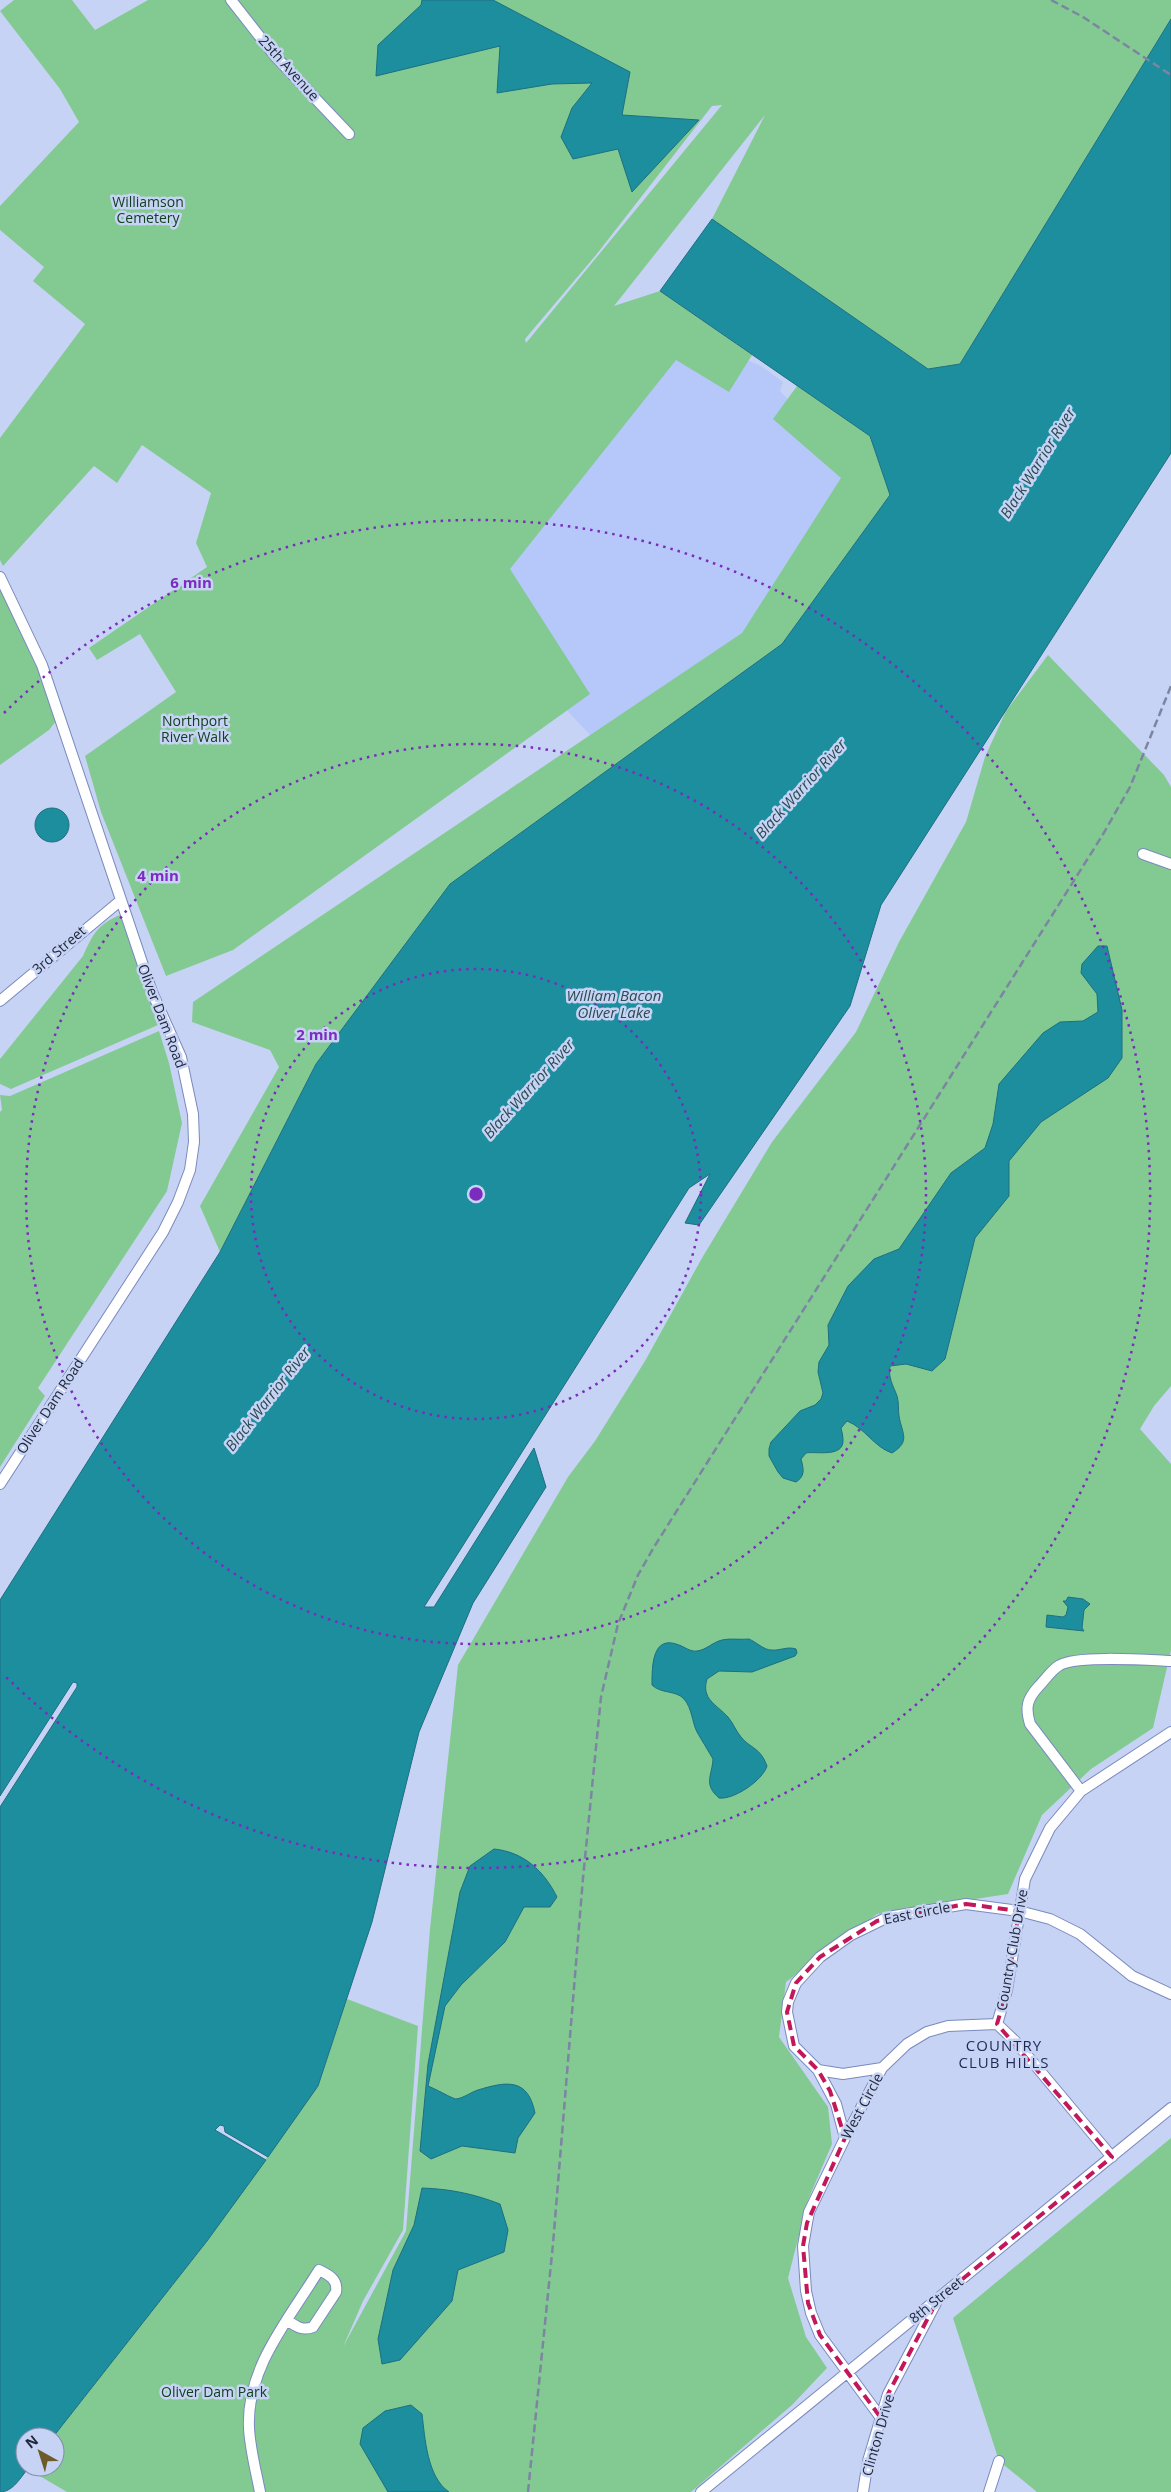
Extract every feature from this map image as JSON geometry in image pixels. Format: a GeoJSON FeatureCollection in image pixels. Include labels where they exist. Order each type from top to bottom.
{"type":"FeatureCollection","features":[{"type":"Feature","properties":{"kind":"street","name":"25th Avenue"},"geometry":{"type":"LineString","coordinates":[[231,0],[275,56],[349,134]]}},
{"type":"Feature","properties":{"kind":"street","name":"Oliver Dam Road"},"geometry":{"type":"LineString","coordinates":[[0,578],[42,666],[152,992],[181,1057],[193,1114],[194,1142],[190,1170],[178,1202],[163,1232],[0,1484]]}},
{"type":"Feature","properties":{"kind":"street"},"geometry":{"type":"LineString","coordinates":[[1143,854],[1171,864]]}},
{"type":"Feature","properties":{"kind":"street","name":"3rd Street"},"geometry":{"type":"LineString","coordinates":[[0,1001],[120,901]]}},
{"type":"Feature","properties":{"kind":"street"},"geometry":{"type":"LineString","coordinates":[[1081,1791],[1030,1724],[1027,1713],[1027,1701],[1062,1664],[1089,1661],[1171,1661]]}},
{"type":"Feature","properties":{"kind":"street","name":"Country Club Drive"},"geometry":{"type":"LineString","coordinates":[[997,2024],[1007,1990],[1025,1879],[1050,1828],[1081,1791],[1171,1732]]}},
{"type":"Feature","properties":{"kind":"street","name":"East Circle"},"geometry":{"type":"LineString","coordinates":[[845,2138],[836,2104],[818,2070],[794,2046],[787,2012],[790,1997],[796,1983],[820,1957],[851,1935],[888,1916],[966,1904],[1019,1911],[1050,1919],[1080,1934],[1132,1976],[1171,1994]]}},
{"type":"Feature","properties":{"kind":"street"},"geometry":{"type":"LineString","coordinates":[[997,2024],[1016,2041],[1112,2157]]}},
{"type":"Feature","properties":{"kind":"street","name":"West Circle"},"geometry":{"type":"LineString","coordinates":[[881,2418],[820,2335],[811,2313],[806,2291],[803,2246],[809,2212],[882,2068],[907,2044],[927,2032],[948,2026],[997,2024]]}},
{"type":"Feature","properties":{"kind":"street"},"geometry":{"type":"LineString","coordinates":[[818,2070],[843,2074],[882,2068]]}},
{"type":"Feature","properties":{"kind":"street","name":"8th Street"},"geometry":{"type":"LineString","coordinates":[[701,2492],[1171,2108]]}},
{"type":"Feature","properties":{"kind":"street"},"geometry":{"type":"LineString","coordinates":[[260,2492],[249,2428],[250,2402],[256,2376],[268,2351],[319,2270],[333,2279],[337,2285],[336,2292],[313,2327],[307,2329],[299,2328],[288,2322]]}},
{"type":"Feature","properties":{"kind":"street","name":"Clinton Drive"},"geometry":{"type":"LineString","coordinates":[[863,2492],[868,2461],[888,2394],[938,2299]]}},
{"type":"Feature","properties":{"kind":"street"},"geometry":{"type":"LineString","coordinates":[[989,2492],[999,2461]]}},
{"type":"Feature","properties":{"kind":"highlighted area"},"geometry":{"type":"Polygon","coordinates":[[[966,1904],[1019,1911],[1007,1990],[997,2024],[1112,2157],[938,2299],[888,2394],[881,2418],[820,2335],[808,2303],[803,2246],[807,2223],[845,2138],[830,2091],[818,2070],[794,2046],[787,2012],[796,1983],[820,1957],[877,1921],[966,1904]]]}},
{"type":"Feature","properties":{"kind":"shaded area"},"geometry":{"type":"Polygon","coordinates":[[[666,317],[719,348],[761,366],[783,382],[780,391],[877,493],[783,652],[607,753],[452,588],[666,317]]]}},
{"type":"Feature","properties":{"kind":"green space"},"geometry":{"type":"Polygon","coordinates":[[[14,0],[72,0],[95,30],[148,0],[1171,0],[1171,19],[960,364],[928,369],[712,219],[765,115],[614,306],[660,291],[752,355],[729,392],[676,360],[510,569],[590,694],[233,950],[166,976],[101,812],[85,756],[176,692],[140,634],[97,660],[89,648],[207,567],[196,543],[211,493],[142,445],[117,483],[94,466],[3,566],[0,560],[0,438],[85,324],[33,281],[44,267],[0,230],[0,206],[79,122],[60,89],[0,11],[14,0]],[[722,105],[712,106],[596,255],[525,339],[526,343],[722,105]]]}},
{"type":"Feature","properties":{"kind":"green space"},"geometry":{"type":"Polygon","coordinates":[[[797,386],[870,436],[890,495],[782,644],[450,884],[316,1064],[220,1252],[200,1206],[279,1067],[270,1050],[192,1022],[193,1002],[742,633],[841,478],[773,419],[797,386]]]}},
{"type":"Feature","properties":{"kind":"green space"},"geometry":{"type":"Polygon","coordinates":[[[0,577],[60,716],[49,730],[0,765],[0,577]]]}},
{"type":"Feature","properties":{"kind":"green space","name":"Oliver Dam Park"},"geometry":{"type":"Polygon","coordinates":[[[1048,655],[1164,775],[1171,787],[1171,1386],[1154,1406],[1140,1429],[1171,1464],[1171,1650],[1153,1728],[1091,1769],[1042,1815],[1008,1894],[877,1914],[786,1982],[779,2037],[828,2107],[832,2144],[808,2200],[788,2278],[806,2337],[827,2368],[792,2405],[691,2492],[67,2492],[42,2477],[65,2477],[65,2427],[61,2427],[207,2241],[318,2086],[347,1999],[418,2026],[403,2230],[363,2301],[343,2347],[406,2231],[430,1929],[458,1665],[568,1477],[595,1441],[645,1361],[702,1258],[772,1142],[856,1032],[899,942],[966,822],[985,757],[1006,711],[1048,655]]]}},
{"type":"Feature","properties":{"kind":"green space"},"geometry":{"type":"Polygon","coordinates":[[[120,915],[158,1025],[11,1089],[0,1084],[0,1059],[83,956],[97,931],[120,915]]]}},
{"type":"Feature","properties":{"kind":"green space"},"geometry":{"type":"Polygon","coordinates":[[[159,1031],[169,1063],[182,1123],[167,1191],[38,1388],[45,1396],[0,1467],[0,1112],[2,1110],[0,1095],[10,1096],[159,1031]]]}},
{"type":"Feature","properties":{"kind":"green space"},"geometry":{"type":"Polygon","coordinates":[[[1171,2138],[1171,2492],[1037,2492],[999,2461],[953,2318],[1171,2138]]]}},
{"type":"Feature","properties":{"kind":"water"},"geometry":{"type":"Polygon","coordinates":[[[422,0],[493,0],[630,72],[622,115],[699,120],[632,192],[618,149],[573,159],[561,137],[572,108],[592,83],[552,84],[497,93],[500,46],[376,76],[378,45],[421,5],[422,0]]]}},
{"type":"Feature","properties":{"kind":"water","name":"William Bacon Oliver Lake"},"geometry":{"type":"Polygon","coordinates":[[[1171,19],[1171,453],[881,905],[850,1006],[699,1225],[685,1223],[710,1174],[689,1188],[424,1607],[434,1607],[534,1448],[546,1487],[473,1603],[419,1732],[372,1922],[318,2086],[268,2157],[225,2132],[224,2126],[220,2125],[215,2130],[266,2160],[207,2241],[61,2427],[15,2427],[15,2477],[22,2477],[9,2490],[0,2492],[0,1807],[77,1687],[77,1683],[73,1682],[0,1796],[0,1600],[220,1252],[316,1064],[450,884],[782,644],[890,495],[870,436],[660,291],[712,219],[928,369],[960,364],[1171,19]]]}},
{"type":"Feature","properties":{"kind":"water"},"geometry":{"type":"Polygon","coordinates":[[[52,808],[64,813],[69,825],[64,837],[52,842],[40,837],[35,825],[40,813],[52,808]]]}},
{"type":"Feature","properties":{"kind":"water"},"geometry":{"type":"Polygon","coordinates":[[[1098,946],[1107,946],[1122,1010],[1122,1058],[1108,1078],[1041,1122],[1009,1161],[1009,1196],[975,1238],[945,1359],[932,1371],[906,1364],[890,1366],[890,1378],[898,1398],[899,1416],[904,1437],[902,1445],[892,1453],[847,1421],[841,1428],[843,1440],[842,1446],[839,1449],[828,1452],[806,1453],[801,1459],[803,1472],[799,1480],[796,1482],[783,1478],[769,1456],[771,1442],[800,1411],[815,1405],[821,1399],[823,1393],[818,1372],[819,1362],[829,1345],[828,1325],[848,1286],[874,1259],[899,1249],[951,1173],[985,1148],[993,1124],[999,1084],[1043,1033],[1060,1022],[1083,1021],[1098,1012],[1097,994],[1081,973],[1082,964],[1098,946]]]}},
{"type":"Feature","properties":{"kind":"water"},"geometry":{"type":"Polygon","coordinates":[[[1068,1597],[1083,1599],[1090,1604],[1084,1610],[1082,1628],[1084,1631],[1046,1627],[1047,1615],[1063,1617],[1066,1615],[1068,1607],[1063,1601],[1066,1601],[1068,1597]]]}},
{"type":"Feature","properties":{"kind":"water"},"geometry":{"type":"Polygon","coordinates":[[[749,1639],[768,1650],[793,1648],[796,1649],[797,1653],[795,1656],[752,1672],[719,1671],[707,1679],[706,1692],[711,1701],[728,1717],[741,1737],[761,1755],[767,1766],[760,1777],[747,1788],[732,1796],[719,1798],[714,1793],[710,1784],[713,1759],[697,1732],[689,1707],[681,1696],[660,1690],[652,1685],[653,1661],[655,1654],[663,1644],[670,1643],[697,1651],[722,1640],[749,1639]]]}},
{"type":"Feature","properties":{"kind":"water"},"geometry":{"type":"Polygon","coordinates":[[[494,1849],[515,1854],[532,1864],[546,1879],[557,1897],[550,1907],[524,1907],[505,1942],[461,1985],[445,2006],[428,2086],[456,2099],[488,2087],[507,2084],[515,2085],[527,2093],[535,2113],[518,2138],[515,2153],[462,2146],[431,2159],[420,2151],[428,2064],[460,1892],[470,1866],[494,1849]]]}},
{"type":"Feature","properties":{"kind":"water"},"geometry":{"type":"Polygon","coordinates":[[[422,2188],[462,2193],[500,2204],[508,2230],[504,2252],[458,2270],[452,2301],[400,2360],[382,2364],[378,2339],[393,2270],[414,2225],[422,2188]]]}},
{"type":"Feature","properties":{"kind":"water"},"geometry":{"type":"Polygon","coordinates":[[[411,2405],[422,2414],[428,2456],[436,2477],[449,2492],[388,2492],[360,2444],[363,2428],[385,2411],[411,2405]]]}},
{"type":"Feature","properties":{"kind":"railway"},"geometry":{"type":"LineString","coordinates":[[1051,0],[1083,17],[1171,75]]}},
{"type":"Feature","properties":{"kind":"railway"},"geometry":{"type":"LineString","coordinates":[[528,2492],[553,2244],[583,1878],[601,1697],[618,1624],[638,1575],[654,1547],[1102,836],[1130,787],[1171,686]]}},
{"type":"Feature","properties":{"kind":"district","name":"COUNTRY CLUB HILLS"},"geometry":{"type":"Point","coordinates":[1004,2054]}},
{"type":"Feature","properties":{"kind":"park label","name":"Williamson Cemetery"},"geometry":{"type":"Point","coordinates":[148,210]}},
{"type":"Feature","properties":{"kind":"park label","name":"Northport River Walk"},"geometry":{"type":"Point","coordinates":[195,730]}},
{"type":"Feature","properties":{"kind":"water label","name":"Black Warrior River"},"geometry":{"type":"Point","coordinates":[1038,463]}},
{"type":"Feature","properties":{"kind":"water label","name":"Black Warrior River"},"geometry":{"type":"Point","coordinates":[801,789]}},
{"type":"Feature","properties":{"kind":"water label","name":"Black Warrior River"},"geometry":{"type":"Point","coordinates":[529,1089]}},
{"type":"Feature","properties":{"kind":"water label","name":"Black Warrior River"},"geometry":{"type":"Point","coordinates":[268,1399]}}]}
